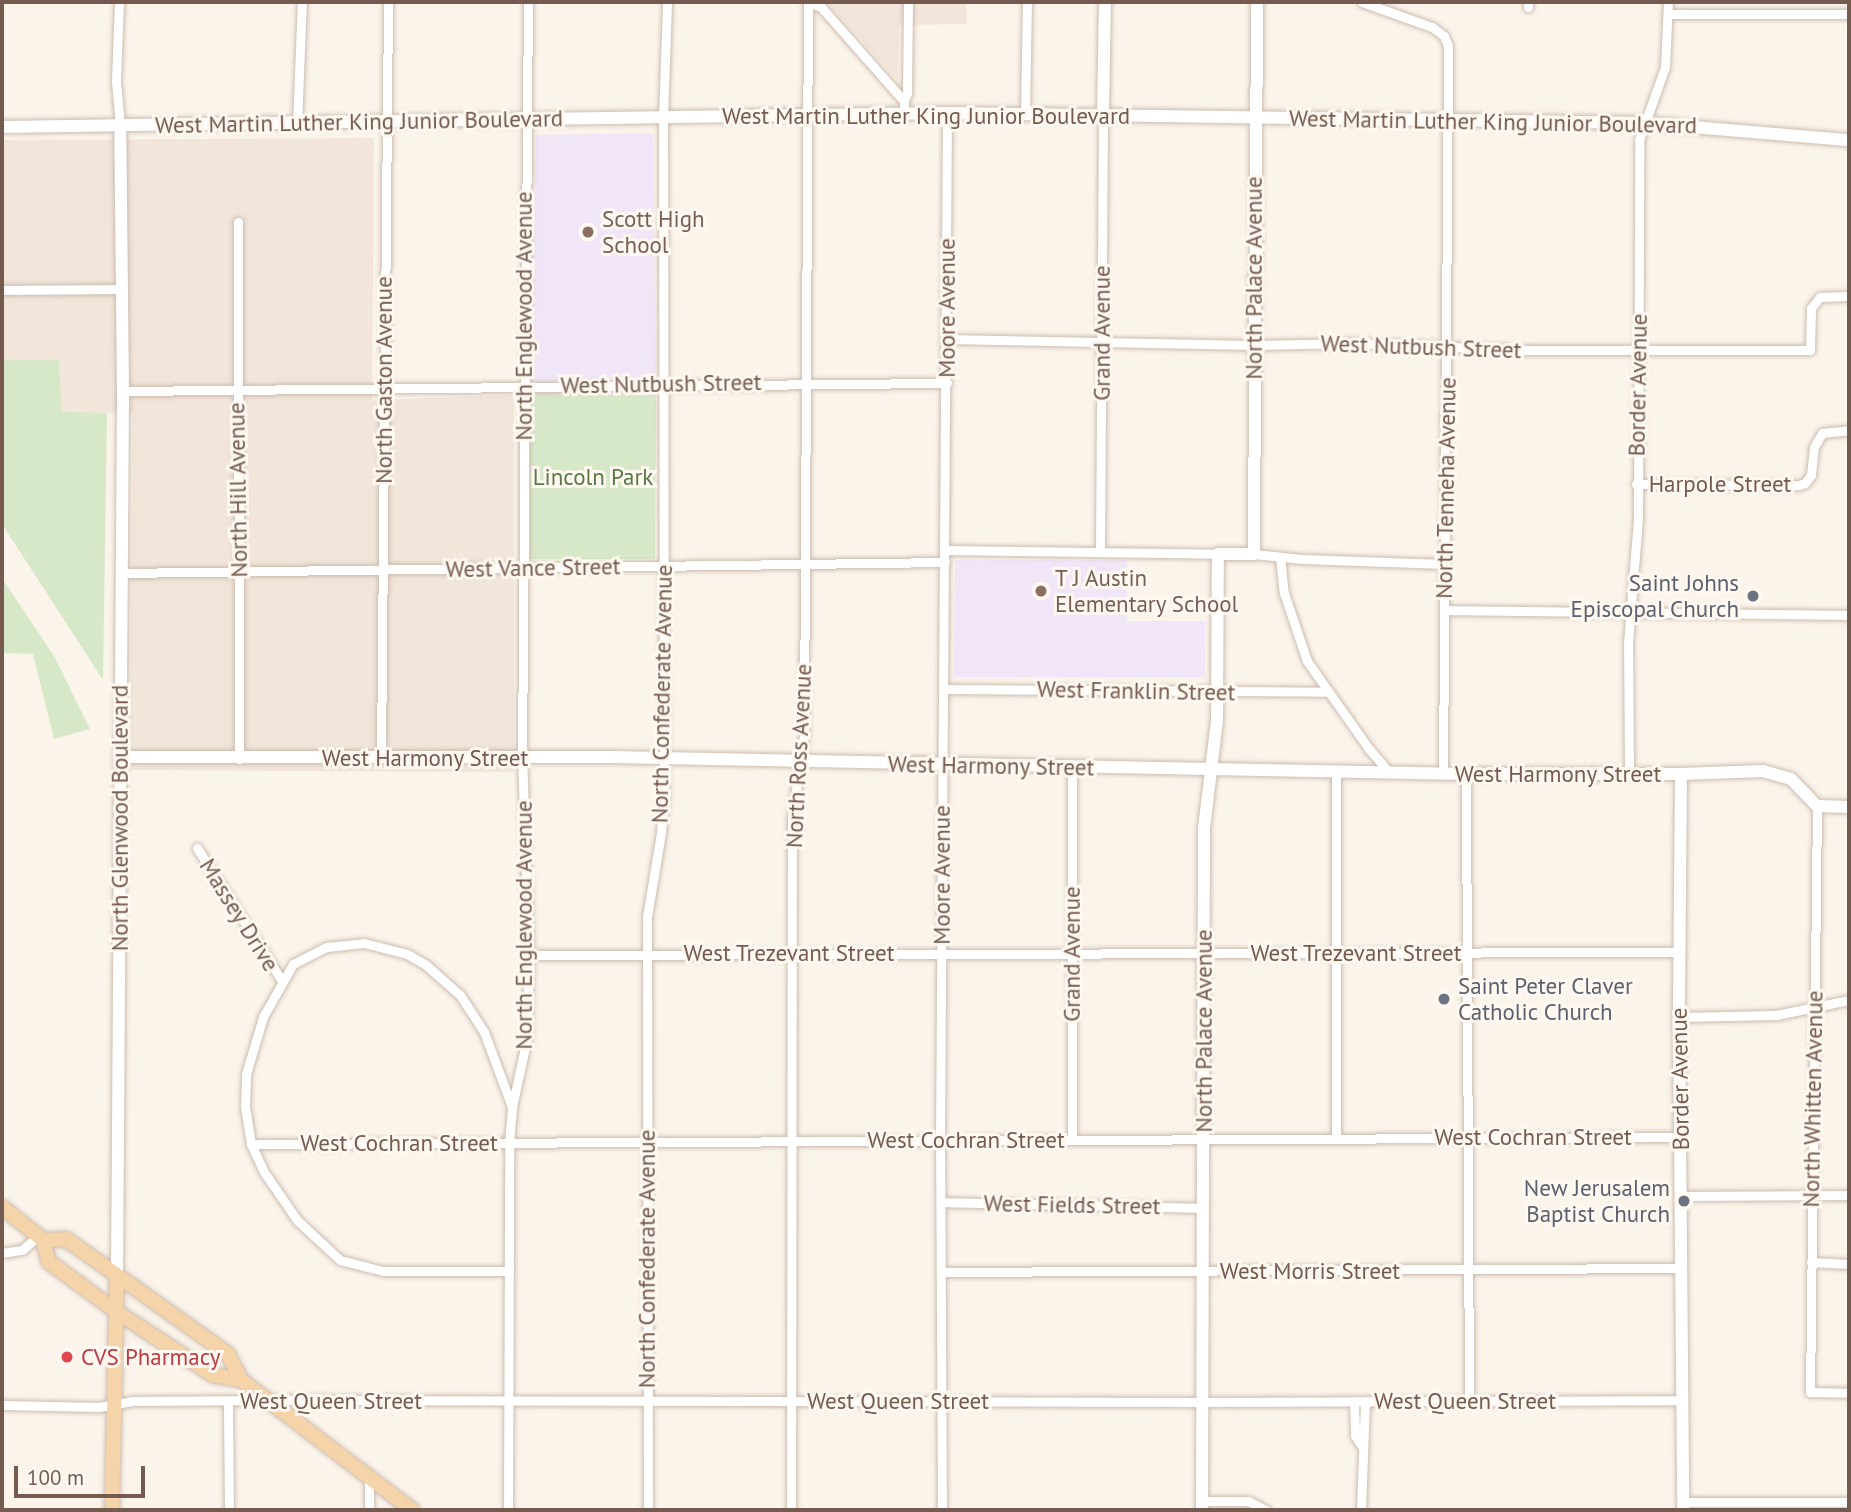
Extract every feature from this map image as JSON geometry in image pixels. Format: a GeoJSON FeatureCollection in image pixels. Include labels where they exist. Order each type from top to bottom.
{"type":"FeatureCollection","features":[{"type":"Feature","properties":{"kind":"main road"},"geometry":{"type":"LineString","coordinates":[[2,1207],[40,1238],[49,1262],[117,1312],[213,1375],[241,1380],[412,1510]]}},
{"type":"Feature","properties":{"kind":"main road"},"geometry":{"type":"LineString","coordinates":[[40,1238],[66,1239],[117,1278],[228,1354],[241,1380]]}},
{"type":"Feature","properties":{"kind":"main road","name":"North Glenwood Boulevard"},"geometry":{"type":"LineString","coordinates":[[112,1510],[117,1278]]}},
{"type":"Feature","properties":{"kind":"street"},"geometry":{"type":"LineString","coordinates":[[119,2],[116,80],[120,126]]}},
{"type":"Feature","properties":{"kind":"street"},"geometry":{"type":"LineString","coordinates":[[297,124],[302,2]]}},
{"type":"Feature","properties":{"kind":"street","name":"North Gaston Avenue"},"geometry":{"type":"LineString","coordinates":[[382,758],[388,2]]}},
{"type":"Feature","properties":{"kind":"street","name":"North Englewood Avenue"},"geometry":{"type":"LineString","coordinates":[[508,1510],[509,1143],[512,1107],[527,1038],[529,955],[522,759],[528,2]]}},
{"type":"Feature","properties":{"kind":"street","name":"North Confederate Avenue"},"geometry":{"type":"LineString","coordinates":[[648,1510],[646,953],[647,917],[662,832],[665,384],[663,118],[667,2]]}},
{"type":"Feature","properties":{"kind":"street"},"geometry":{"type":"LineString","coordinates":[[808,2],[821,7],[904,107]]}},
{"type":"Feature","properties":{"kind":"street","name":"North Ross Avenue"},"geometry":{"type":"LineString","coordinates":[[792,1510],[792,818],[804,734],[805,113],[808,2]]}},
{"type":"Feature","properties":{"kind":"street"},"geometry":{"type":"LineString","coordinates":[[904,107],[907,93],[908,2]]}},
{"type":"Feature","properties":{"kind":"street"},"geometry":{"type":"LineString","coordinates":[[1025,113],[1027,2]]}},
{"type":"Feature","properties":{"kind":"street"},"geometry":{"type":"LineString","coordinates":[[1103,114],[1105,2]]}},
{"type":"Feature","properties":{"kind":"street","name":"North Palace Avenue"},"geometry":{"type":"LineString","coordinates":[[1254,554],[1257,2]]}},
{"type":"Feature","properties":{"kind":"street","name":"North Tenneha Avenue"},"geometry":{"type":"LineString","coordinates":[[1362,2],[1432,27],[1444,36],[1448,46],[1443,773]]}},
{"type":"Feature","properties":{"kind":"street","name":"Border Avenue"},"geometry":{"type":"LineString","coordinates":[[1629,773],[1630,613],[1636,542],[1639,140],[1665,67],[1668,2]]}},
{"type":"Feature","properties":{"kind":"street"},"geometry":{"type":"LineString","coordinates":[[1668,14],[1849,14]]}},
{"type":"Feature","properties":{"kind":"street","name":"West Martin Luther King Junior Boulevard"},"geometry":{"type":"LineString","coordinates":[[2,127],[663,118],[904,107],[947,113],[1446,118],[1644,123],[1849,140]]}},
{"type":"Feature","properties":{"kind":"street","name":"Moore Avenue"},"geometry":{"type":"LineString","coordinates":[[942,1510],[940,1140],[947,113]]}},
{"type":"Feature","properties":{"kind":"street","name":"Grand Avenue"},"geometry":{"type":"LineString","coordinates":[[1100,551],[1103,114]]}},
{"type":"Feature","properties":{"kind":"street","name":"North Glenwood Boulevard"},"geometry":{"type":"LineString","coordinates":[[117,1278],[123,391],[120,126]]}},
{"type":"Feature","properties":{"kind":"street","name":"North Hill Avenue"},"geometry":{"type":"LineString","coordinates":[[238,222],[239,759]]}},
{"type":"Feature","properties":{"kind":"street"},"geometry":{"type":"LineString","coordinates":[[2,290],[121,289]]}},
{"type":"Feature","properties":{"kind":"street","name":"West Nutbush Street"},"geometry":{"type":"LineString","coordinates":[[946,339],[1254,345],[1352,343],[1448,348],[1639,351],[1810,350],[1811,308],[1820,297],[1849,296]]}},
{"type":"Feature","properties":{"kind":"street","name":"West Nutbush Street"},"geometry":{"type":"LineString","coordinates":[[123,391],[805,382],[947,383]]}},
{"type":"Feature","properties":{"kind":"street","name":"Harpole Street"},"geometry":{"type":"LineString","coordinates":[[1636,484],[1799,485],[1805,483],[1811,475],[1814,447],[1822,433],[1849,430]]}},
{"type":"Feature","properties":{"kind":"street"},"geometry":{"type":"LineString","coordinates":[[945,550],[1254,554],[1445,564]]}},
{"type":"Feature","properties":{"kind":"street","name":"North Palace Avenue"},"geometry":{"type":"LineString","coordinates":[[1202,1506],[1200,1402],[1204,1138],[1204,828],[1219,692],[1218,554]]}},
{"type":"Feature","properties":{"kind":"street"},"geometry":{"type":"LineString","coordinates":[[1280,557],[1284,593],[1298,641],[1328,692],[1390,773]]}},
{"type":"Feature","properties":{"kind":"street","name":"West Vance Street"},"geometry":{"type":"LineString","coordinates":[[120,573],[945,562]]}},
{"type":"Feature","properties":{"kind":"street"},"geometry":{"type":"LineString","coordinates":[[1444,610],[1849,615]]}},
{"type":"Feature","properties":{"kind":"street","name":"West Franklin Street"},"geometry":{"type":"LineString","coordinates":[[944,689],[1328,692]]}},
{"type":"Feature","properties":{"kind":"street","name":"West Harmony Street"},"geometry":{"type":"LineString","coordinates":[[120,757],[616,757],[662,761],[1336,773],[1776,772],[1791,779],[1817,806]]}},
{"type":"Feature","properties":{"kind":"street","name":"Grand Avenue"},"geometry":{"type":"LineString","coordinates":[[1072,768],[1072,1140]]}},
{"type":"Feature","properties":{"kind":"street"},"geometry":{"type":"LineString","coordinates":[[1336,773],[1336,1138]]}},
{"type":"Feature","properties":{"kind":"street"},"geometry":{"type":"LineString","coordinates":[[1466,774],[1469,1401]]}},
{"type":"Feature","properties":{"kind":"street","name":"Border Avenue"},"geometry":{"type":"LineString","coordinates":[[1681,774],[1679,1017],[1683,1506]]}},
{"type":"Feature","properties":{"kind":"street"},"geometry":{"type":"LineString","coordinates":[[1817,806],[1849,807]]}},
{"type":"Feature","properties":{"kind":"street","name":"North Whitten Avenue"},"geometry":{"type":"LineString","coordinates":[[1817,806],[1810,1392],[1849,1393]]}},
{"type":"Feature","properties":{"kind":"street","name":"Massey Drive"},"geometry":{"type":"LineString","coordinates":[[197,848],[282,981]]}},
{"type":"Feature","properties":{"kind":"street"},"geometry":{"type":"LineString","coordinates":[[509,1271],[383,1271],[340,1260],[291,1212],[264,1172],[251,1144],[246,1107],[246,1074],[263,1017],[293,964],[327,947],[364,943],[407,954],[444,979],[473,1013],[512,1107]]}},
{"type":"Feature","properties":{"kind":"street","name":"West Trezevant Street"},"geometry":{"type":"LineString","coordinates":[[529,955],[1679,952]]}},
{"type":"Feature","properties":{"kind":"street"},"geometry":{"type":"LineString","coordinates":[[1679,1017],[1776,1015],[1814,1005],[1849,1000]]}},
{"type":"Feature","properties":{"kind":"street","name":"West Cochran Street"},"geometry":{"type":"LineString","coordinates":[[251,1144],[1680,1137]]}},
{"type":"Feature","properties":{"kind":"street"},"geometry":{"type":"LineString","coordinates":[[1681,1196],[1849,1195]]}},
{"type":"Feature","properties":{"kind":"street","name":"West Fields Street"},"geometry":{"type":"LineString","coordinates":[[941,1202],[1203,1208]]}},
{"type":"Feature","properties":{"kind":"street"},"geometry":{"type":"LineString","coordinates":[[2,1253],[22,1250],[40,1238]]}},
{"type":"Feature","properties":{"kind":"street"},"geometry":{"type":"LineString","coordinates":[[1811,1262],[1849,1264]]}},
{"type":"Feature","properties":{"kind":"street","name":"West Morris Street"},"geometry":{"type":"LineString","coordinates":[[941,1272],[1680,1268]]}},
{"type":"Feature","properties":{"kind":"street","name":"West Queen Street"},"geometry":{"type":"LineString","coordinates":[[2,1405],[99,1407],[133,1401],[270,1400],[1200,1402],[1682,1399]]}},
{"type":"Feature","properties":{"kind":"street"},"geometry":{"type":"LineString","coordinates":[[228,1401],[229,1510]]}},
{"type":"Feature","properties":{"kind":"street"},"geometry":{"type":"LineString","coordinates":[[1354,1401],[1355,1436],[1363,1446]]}},
{"type":"Feature","properties":{"kind":"street"},"geometry":{"type":"LineString","coordinates":[[1361,1510],[1365,1401]]}},
{"type":"Feature","properties":{"kind":"street"},"geometry":{"type":"LineString","coordinates":[[369,1476],[369,1510]]}},
{"type":"Feature","properties":{"kind":"street"},"geometry":{"type":"LineString","coordinates":[[1202,1506],[1248,1501],[1266,1510]]}},
{"type":"Feature","properties":{"kind":"street"},"geometry":{"type":"LineString","coordinates":[[1683,1506],[1849,1502]]}},
{"type":"Feature","properties":{"kind":"shaded area"},"geometry":{"type":"Polygon","coordinates":[[[827,2],[966,2],[967,24],[899,25],[898,81],[827,2]]]}},
{"type":"Feature","properties":{"kind":"shaded area"},"geometry":{"type":"Polygon","coordinates":[[[653,133],[656,395],[530,394],[536,135],[653,133]]]}},
{"type":"Feature","properties":{"kind":"shaded area"},"geometry":{"type":"Polygon","coordinates":[[[374,138],[372,400],[514,395],[514,772],[130,770],[133,413],[62,413],[59,360],[2,360],[2,140],[374,138]]]}},
{"type":"Feature","properties":{"kind":"shaded area","name":"T J Austin Elementary School"},"geometry":{"type":"Polygon","coordinates":[[[955,560],[1127,560],[1127,621],[1205,621],[1205,677],[954,677],[955,560]]]}},
{"type":"Feature","properties":{"kind":"green space"},"geometry":{"type":"Polygon","coordinates":[[[2,360],[59,360],[62,412],[107,413],[103,680],[2,524],[2,360]]]}},
{"type":"Feature","properties":{"kind":"green space","name":"Lincoln Park"},"geometry":{"type":"Polygon","coordinates":[[[530,394],[656,395],[655,559],[530,559],[530,394]]]}},
{"type":"Feature","properties":{"kind":"green space"},"geometry":{"type":"Polygon","coordinates":[[[2,578],[54,656],[90,729],[54,739],[33,654],[2,653],[2,578]]]}},
{"type":"Feature","properties":{"kind":"place","name":"Scott High School"},"geometry":{"type":"Point","coordinates":[588,232]}},
{"type":"Feature","properties":{"kind":"place","name":"T J Austin Elementary School"},"geometry":{"type":"Point","coordinates":[1041,591]}},
{"type":"Feature","properties":{"kind":"place","name":"Saint Johns Episcopal Church"},"geometry":{"type":"Point","coordinates":[1753,596]}},
{"type":"Feature","properties":{"kind":"place","name":"Saint Peter Claver Catholic Church"},"geometry":{"type":"Point","coordinates":[1444,999]}},
{"type":"Feature","properties":{"kind":"place","name":"New Jerusalem Baptist Church"},"geometry":{"type":"Point","coordinates":[1684,1201]}},
{"type":"Feature","properties":{"kind":"place","name":"CVS Pharmacy"},"geometry":{"type":"Point","coordinates":[67,1357]}}]}
